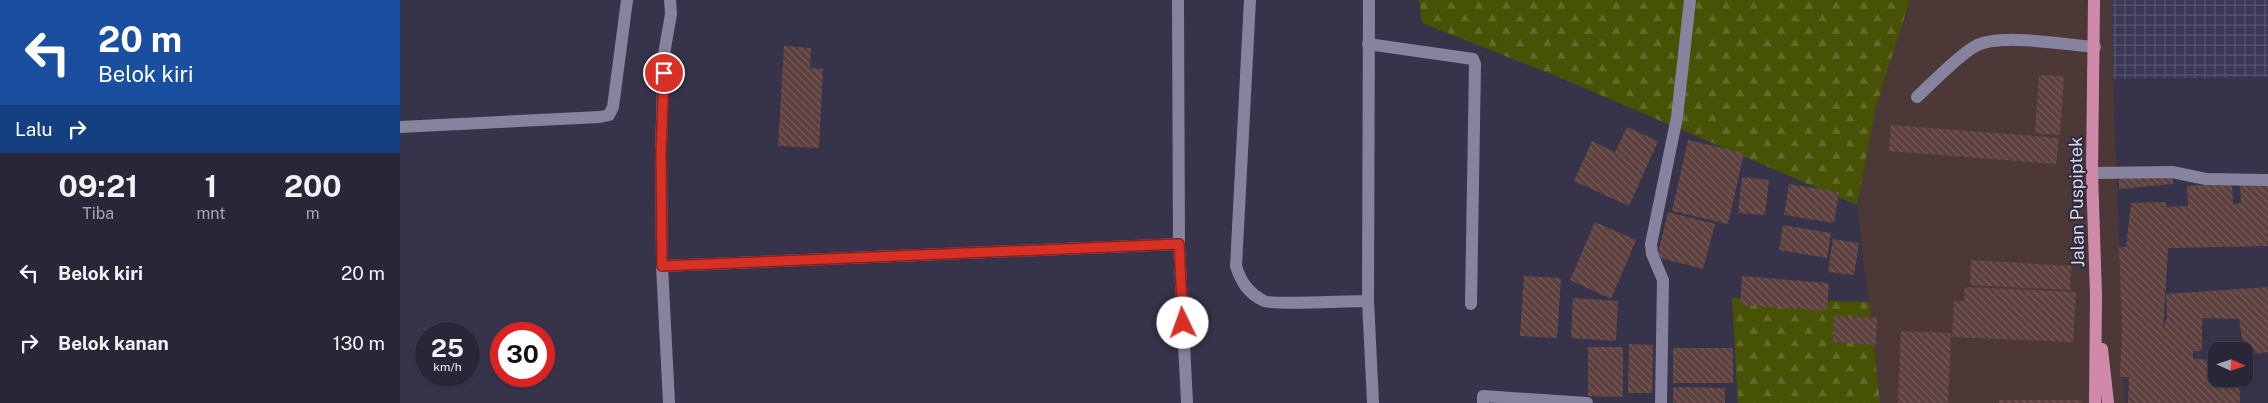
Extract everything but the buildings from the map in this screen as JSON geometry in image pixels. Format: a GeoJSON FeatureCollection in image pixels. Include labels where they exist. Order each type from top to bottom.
{"type":"FeatureCollection","features":[{"type":"Feature","properties":{"kind":"main road","name":"Jalan Puspiptek"},"geometry":{"type":"LineString","coordinates":[[2094,0],[2095,47],[2092,173],[2096,295],[2095,403]]}},
{"type":"Feature","properties":{"kind":"main road"},"geometry":{"type":"LineString","coordinates":[[2096,295],[2108,403]]}},
{"type":"Feature","properties":{"kind":"street"},"geometry":{"type":"LineString","coordinates":[[400,126],[610,115],[614,107],[626,0]]}},
{"type":"Feature","properties":{"kind":"street"},"geometry":{"type":"LineString","coordinates":[[669,403],[662,266],[661,151],[664,63],[671,14],[670,0]]}},
{"type":"Feature","properties":{"kind":"street"},"geometry":{"type":"LineString","coordinates":[[1178,0],[1179,244],[1187,403]]}},
{"type":"Feature","properties":{"kind":"street"},"geometry":{"type":"LineString","coordinates":[[1250,0],[1236,266],[1240,280],[1248,290],[1266,302],[1368,301]]}},
{"type":"Feature","properties":{"kind":"street"},"geometry":{"type":"LineString","coordinates":[[1370,0],[1368,44],[1368,301],[1373,403]]}},
{"type":"Feature","properties":{"kind":"street"},"geometry":{"type":"LineString","coordinates":[[1661,403],[1663,280],[1652,254],[1651,244],[1677,117],[1690,0]]}},
{"type":"Feature","properties":{"kind":"street"},"geometry":{"type":"LineString","coordinates":[[1917,97],[1974,47],[1990,41],[2006,40],[2095,47]]}},
{"type":"Feature","properties":{"kind":"street"},"geometry":{"type":"LineString","coordinates":[[1368,44],[1473,59],[1475,64],[1471,304]]}},
{"type":"Feature","properties":{"kind":"street"},"geometry":{"type":"LineString","coordinates":[[2092,173],[2172,172],[2206,179],[2268,180]]}},
{"type":"Feature","properties":{"kind":"street"},"geometry":{"type":"LineString","coordinates":[[662,266],[1179,244]]}},
{"type":"Feature","properties":{"kind":"street"},"geometry":{"type":"LineString","coordinates":[[1483,403],[1483,396],[1587,403]]}},
{"type":"Feature","properties":{"kind":"shaded area"},"geometry":{"type":"Polygon","coordinates":[[[1910,0],[2112,0],[2113,79],[2125,403],[1880,403],[1857,205],[1876,107],[1910,0]]]}},
{"type":"Feature","properties":{"kind":"shaded area"},"geometry":{"type":"Polygon","coordinates":[[[2112,0],[2268,0],[2268,77],[2113,79],[2112,0]]]}},
{"type":"Feature","properties":{"kind":"green space"},"geometry":{"type":"Polygon","coordinates":[[[1419,0],[1910,0],[1876,107],[1857,205],[1556,76],[1422,23],[1419,0]]]}},
{"type":"Feature","properties":{"kind":"green space"},"geometry":{"type":"Polygon","coordinates":[[[1732,298],[1869,302],[1880,403],[1738,403],[1732,298]]]}},
{"type":"Feature","properties":{"kind":"route"},"geometry":{"type":"LineString","coordinates":[[664,73],[661,151],[662,266],[1179,244],[1183,323]]}}]}
